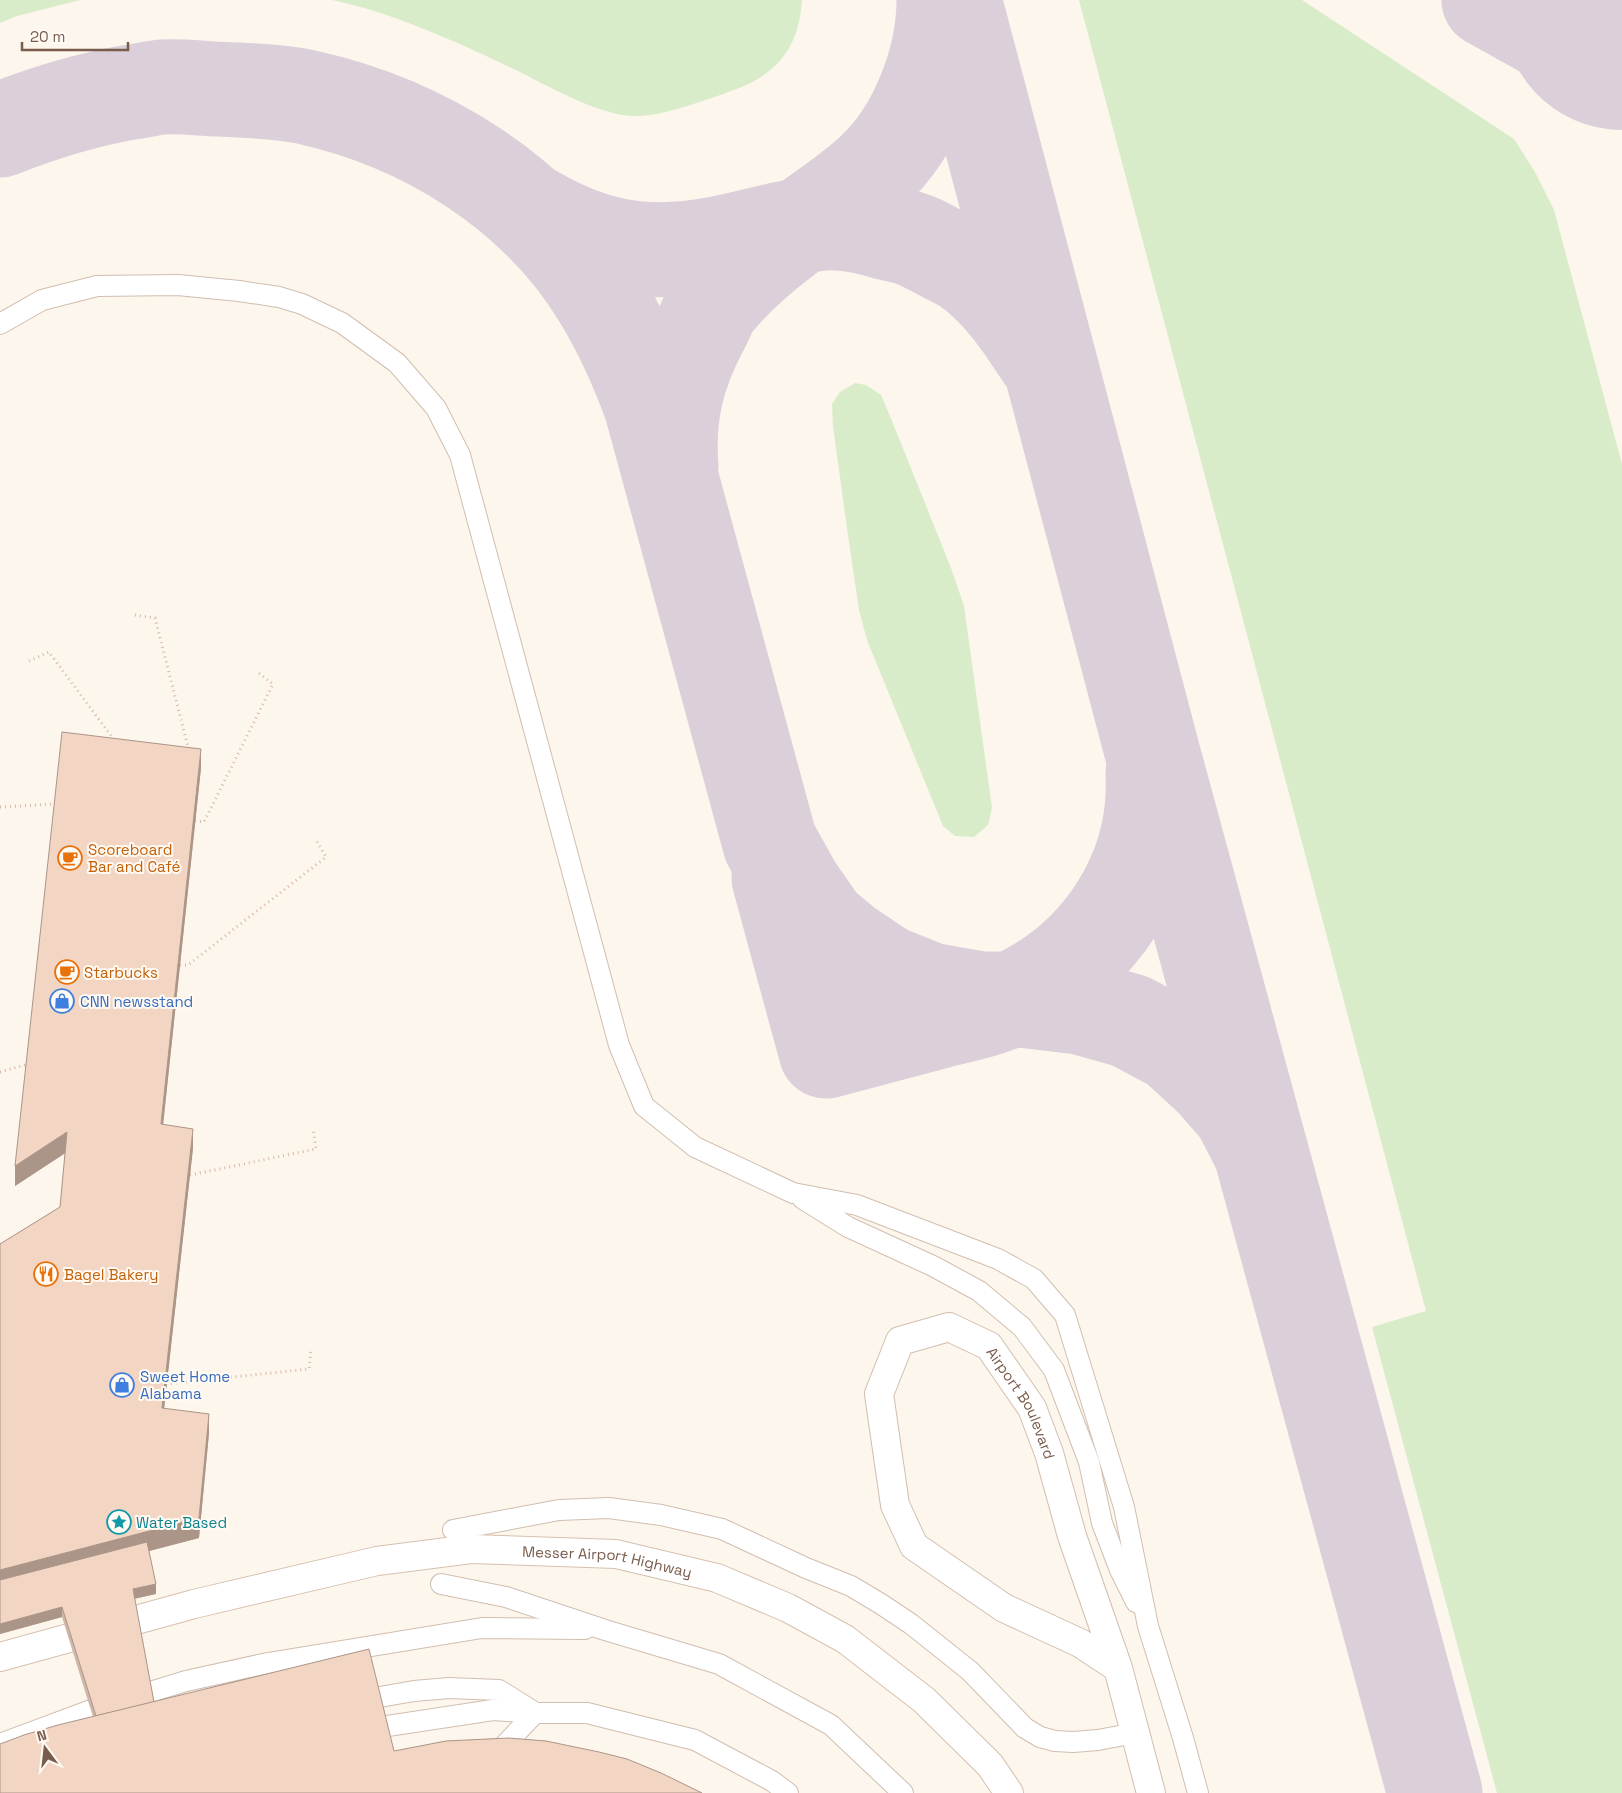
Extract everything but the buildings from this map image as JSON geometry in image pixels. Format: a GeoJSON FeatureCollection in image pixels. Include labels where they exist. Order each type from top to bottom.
{"type":"FeatureCollection","features":[{"type":"Feature","properties":{"kind":"street","name":"Airport Boulevard"},"geometry":{"type":"LineString","coordinates":[[1118,1668],[1080,1643],[1004,1608],[914,1546],[895,1505],[879,1394],[900,1341],[949,1327],[989,1346],[1032,1408],[1049,1453],[1072,1536],[1118,1668],[1151,1793]]}},
{"type":"Feature","properties":{"kind":"street","name":"Messer Airport Highway"},"geometry":{"type":"LineString","coordinates":[[136,1620],[194,1604],[376,1561],[471,1549],[616,1554],[717,1578],[788,1608],[846,1639],[924,1700],[990,1765],[1009,1793]]}},
{"type":"Feature","properties":{"kind":"street"},"geometry":{"type":"LineString","coordinates":[[0,1657],[69,1638]]}},
{"type":"Feature","properties":{"kind":"lane"},"geometry":{"type":"LineString","coordinates":[[0,324],[42,300],[97,286],[178,285],[280,297],[302,304],[342,323],[397,363],[436,408],[460,455],[619,1045],[644,1106],[694,1148],[793,1193],[848,1227],[933,1266],[979,1291],[1022,1327],[1054,1370],[1089,1462],[1102,1523],[1120,1570],[1148,1626]]}},
{"type":"Feature","properties":{"kind":"lane"},"geometry":{"type":"LineString","coordinates":[[793,1193],[857,1205],[998,1259],[1034,1280],[1065,1315],[1124,1507],[1148,1626],[1184,1738],[1198,1793]]}},
{"type":"Feature","properties":{"kind":"lane"},"geometry":{"type":"LineString","coordinates":[[453,1530],[559,1510],[609,1508],[661,1516],[722,1529],[806,1568],[851,1586],[896,1614],[970,1671],[1025,1728],[1040,1737],[1054,1741],[1073,1742],[1098,1740],[1135,1733]]}},
{"type":"Feature","properties":{"kind":"lane"},"geometry":{"type":"LineString","coordinates":[[441,1584],[506,1597],[604,1630],[718,1664],[830,1725],[903,1793]]}},
{"type":"Feature","properties":{"kind":"lane"},"geometry":{"type":"LineString","coordinates":[[150,1692],[186,1681],[268,1663],[482,1628],[604,1630]]}},
{"type":"Feature","properties":{"kind":"lane"},"geometry":{"type":"LineString","coordinates":[[374,1698],[414,1690],[449,1688],[499,1690],[535,1713]]}},
{"type":"Feature","properties":{"kind":"lane"},"geometry":{"type":"LineString","coordinates":[[0,1744],[91,1710]]}},
{"type":"Feature","properties":{"kind":"lane"},"geometry":{"type":"LineString","coordinates":[[381,1727],[493,1710],[535,1713],[587,1713],[695,1740],[772,1781],[788,1793]]}},
{"type":"Feature","properties":{"kind":"lane"},"geometry":{"type":"LineString","coordinates":[[474,1752],[501,1749],[535,1713]]}},
{"type":"Feature","properties":{"kind":"path"},"geometry":{"type":"LineString","coordinates":[[135,615],[154,618],[191,758]]}},
{"type":"Feature","properties":{"kind":"path"},"geometry":{"type":"LineString","coordinates":[[29,661],[49,652],[118,745]]}},
{"type":"Feature","properties":{"kind":"path"},"geometry":{"type":"LineString","coordinates":[[195,821],[204,822],[273,684],[256,671]]}},
{"type":"Feature","properties":{"kind":"path"},"geometry":{"type":"LineString","coordinates":[[0,807],[56,804]]}},
{"type":"Feature","properties":{"kind":"path"},"geometry":{"type":"LineString","coordinates":[[180,965],[188,965],[326,858],[316,840]]}},
{"type":"Feature","properties":{"kind":"path"},"geometry":{"type":"LineString","coordinates":[[0,1072],[28,1064]]}},
{"type":"Feature","properties":{"kind":"path"},"geometry":{"type":"LineString","coordinates":[[190,1175],[316,1149],[313,1128]]}},
{"type":"Feature","properties":{"kind":"path"},"geometry":{"type":"LineString","coordinates":[[166,1384],[309,1369],[311,1349]]}},
{"type":"Feature","properties":{"kind":"green space"},"geometry":{"type":"Polygon","coordinates":[[[0,0],[80,0],[17,16],[0,23],[0,0]]]}},
{"type":"Feature","properties":{"kind":"green space"},"geometry":{"type":"Polygon","coordinates":[[[332,0],[802,0],[800,17],[791,45],[774,67],[763,76],[734,90],[685,107],[658,114],[635,116],[621,115],[590,106],[449,39],[379,13],[332,0]]]}},
{"type":"Feature","properties":{"kind":"green space"},"geometry":{"type":"Polygon","coordinates":[[[1079,0],[1302,0],[1514,139],[1535,172],[1554,210],[1622,464],[1622,1793],[1497,1793],[1372,1327],[1426,1311],[1079,0]]]}},
{"type":"Feature","properties":{"kind":"green space"},"geometry":{"type":"Polygon","coordinates":[[[855,383],[866,385],[881,395],[951,568],[964,606],[992,808],[988,825],[974,837],[955,836],[943,826],[867,640],[859,610],[833,426],[832,404],[840,392],[855,383]]]}},
{"type":"Feature","properties":{"kind":"taxiway"},"geometry":{"type":"LineString","coordinates":[[671,466],[671,430],[675,396],[692,347],[712,307],[729,286],[755,262],[851,189],[873,171],[889,154],[903,135],[925,92],[939,46],[944,0]]}},
{"type":"Feature","properties":{"kind":"taxiway"},"geometry":{"type":"LineString","coordinates":[[954,0],[1152,751],[1435,1793]]}},
{"type":"Feature","properties":{"kind":"taxiway"},"geometry":{"type":"LineString","coordinates":[[1489,0],[1622,74]]}},
{"type":"Feature","properties":{"kind":"taxiway"},"geometry":{"type":"LineString","coordinates":[[0,130],[81,103],[158,87],[284,93],[350,109],[393,124],[434,144],[473,167],[510,194],[544,225],[574,259],[608,310],[634,363],[651,405],[770,843],[794,886],[821,925],[845,945],[885,972],[930,990],[981,999],[1013,999],[1080,1007],[1130,1021],[1175,1045],[1212,1079],[1240,1111],[1261,1152]]}},
{"type":"Feature","properties":{"kind":"taxiway"},"geometry":{"type":"LineString","coordinates":[[526,208],[573,232],[595,240],[641,249],[690,248],[798,226],[825,223],[857,225],[907,237],[961,264],[988,284],[1008,306],[1043,356]]}},
{"type":"Feature","properties":{"kind":"taxiway"},"geometry":{"type":"LineString","coordinates":[[779,878],[826,1051],[976,1012],[1012,999],[1044,982],[1072,961],[1097,936],[1117,908],[1134,877],[1145,844],[1152,809],[1153,773]]}},
{"type":"Feature","properties":{"kind":"runway"},"geometry":{"type":"LineString","coordinates":[[1619,0],[1622,11]]}},
{"type":"Feature","properties":{"kind":"place","name":"Scoreboard Bar and Café"},"geometry":{"type":"Point","coordinates":[70,858]}},
{"type":"Feature","properties":{"kind":"place","name":"Starbucks"},"geometry":{"type":"Point","coordinates":[67,972]}},
{"type":"Feature","properties":{"kind":"place","name":"CNN newsstand"},"geometry":{"type":"Point","coordinates":[62,1001]}},
{"type":"Feature","properties":{"kind":"place","name":"Bagel Bakery"},"geometry":{"type":"Point","coordinates":[46,1274]}},
{"type":"Feature","properties":{"kind":"place","name":"Sweet Home Alabama"},"geometry":{"type":"Point","coordinates":[122,1385]}},
{"type":"Feature","properties":{"kind":"place","name":"Water Based"},"geometry":{"type":"Point","coordinates":[119,1522]}}]}
